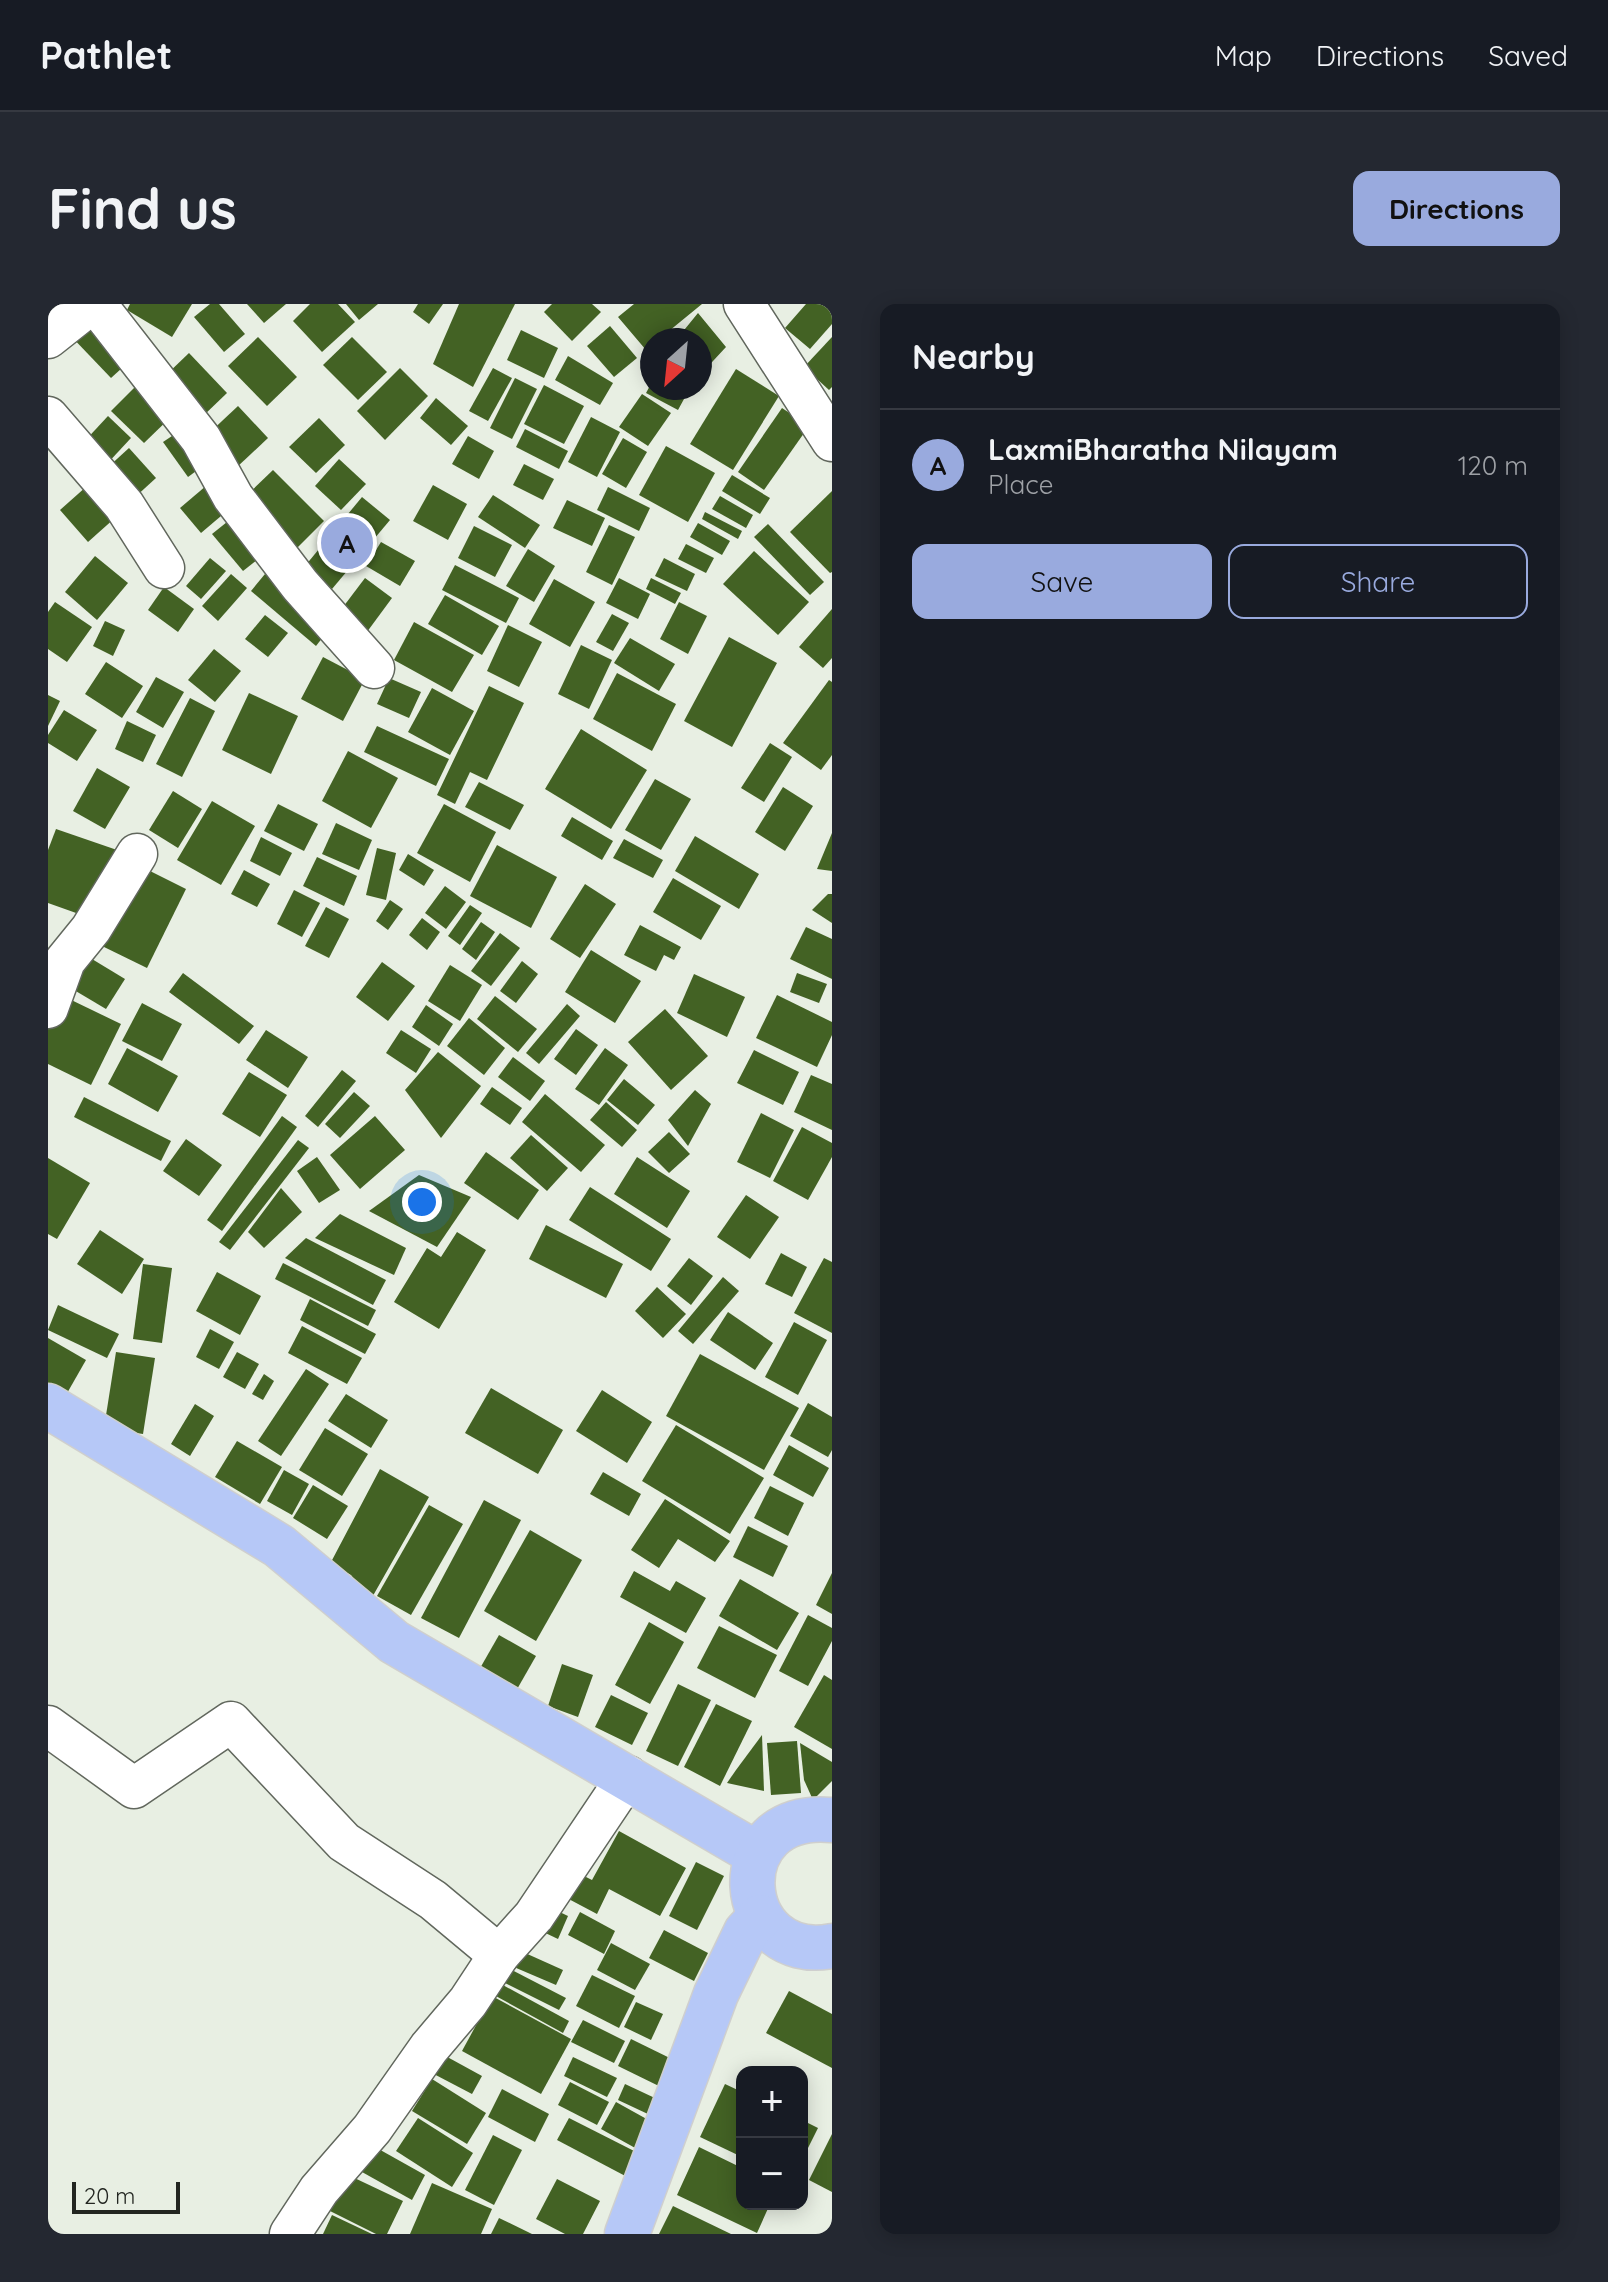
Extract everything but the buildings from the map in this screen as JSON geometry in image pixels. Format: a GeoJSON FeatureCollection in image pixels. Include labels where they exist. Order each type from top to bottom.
{"type":"FeatureCollection","features":[{"type":"Feature","properties":{"kind":"main road"},"geometry":{"type":"LineString","coordinates":[[48,1406],[279,1546],[394,1642],[757,1854]]}},
{"type":"Feature","properties":{"kind":"main road"},"geometry":{"type":"LineString","coordinates":[[832,1820],[810,1818],[789,1824],[771,1836],[757,1854],[751,1875],[752,1897],[760,1917],[775,1934],[795,1945],[832,1946]]}},
{"type":"Feature","properties":{"kind":"main road"},"geometry":{"type":"LineString","coordinates":[[627,2234],[716,1994],[746,1932],[760,1917]]}},
{"type":"Feature","properties":{"kind":"street"},"geometry":{"type":"LineString","coordinates":[[48,338],[93,304],[201,439],[233,497],[300,585],[374,668]]}},
{"type":"Feature","properties":{"kind":"street"},"geometry":{"type":"LineString","coordinates":[[744,304],[832,441]]}},
{"type":"Feature","properties":{"kind":"street"},"geometry":{"type":"LineString","coordinates":[[48,417],[124,505],[164,568]]}},
{"type":"Feature","properties":{"kind":"street"},"geometry":{"type":"LineString","coordinates":[[48,1008],[65,961],[91,929],[137,854]]}},
{"type":"Feature","properties":{"kind":"street"},"geometry":{"type":"LineString","coordinates":[[48,1726],[134,1788],[231,1722],[344,1842],[433,1900],[499,1955]]}},
{"type":"Feature","properties":{"kind":"street"},"geometry":{"type":"LineString","coordinates":[[290,2234],[319,2190],[372,2129],[429,2048],[468,2002],[499,1955],[534,1916],[628,1776]]}},
{"type":"Feature","properties":{"kind":"place","name":"LaxmiBharatha Nilayam"},"geometry":{"type":"Point","coordinates":[347,543]}}]}
